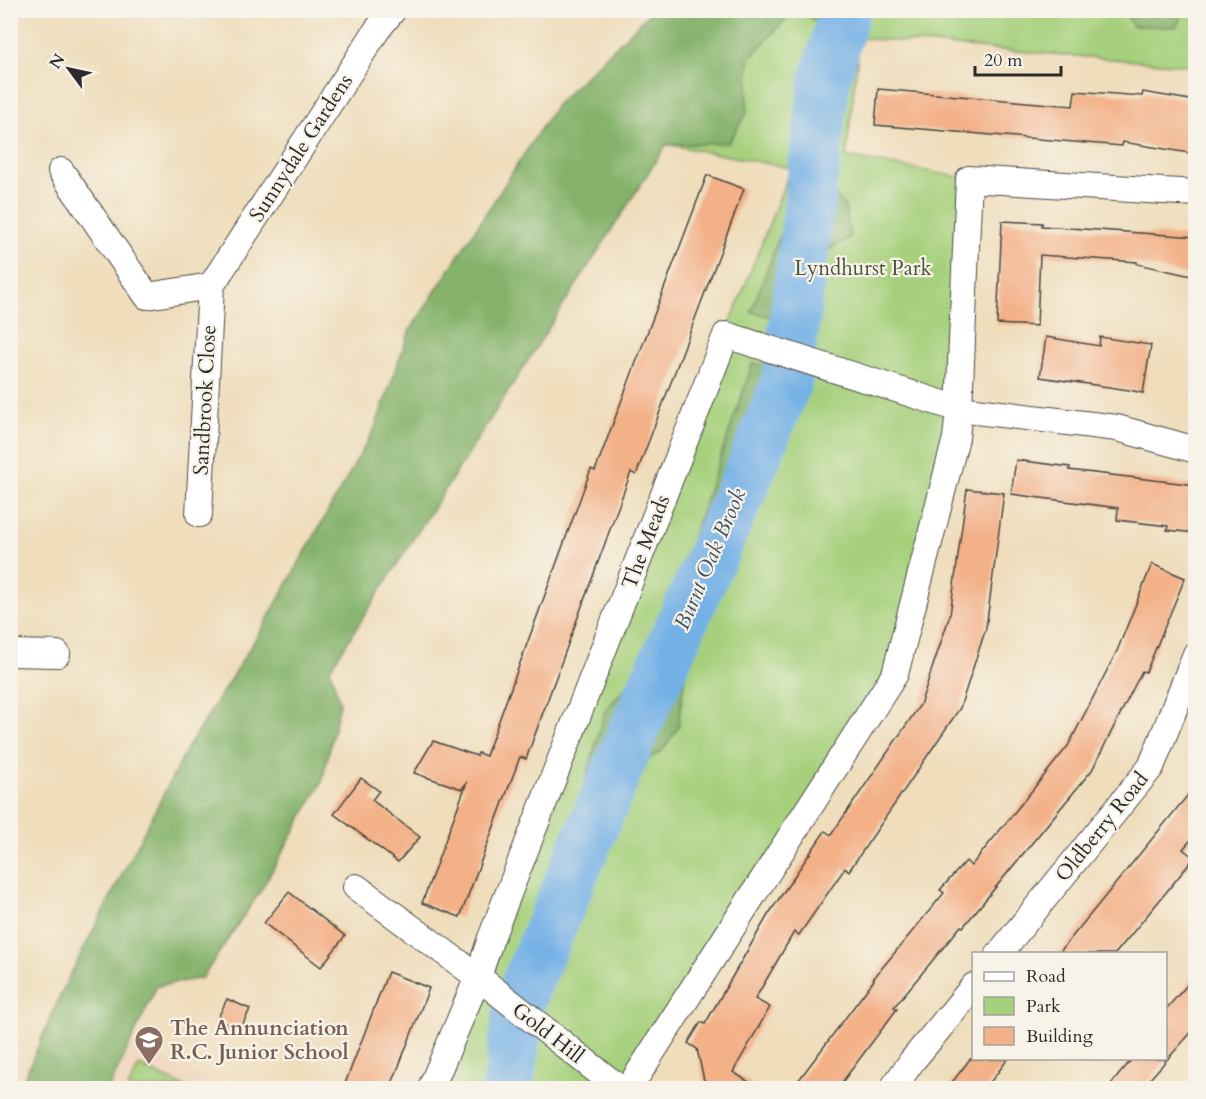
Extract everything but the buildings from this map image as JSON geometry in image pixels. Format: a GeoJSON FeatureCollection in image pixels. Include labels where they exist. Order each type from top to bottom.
{"type":"FeatureCollection","features":[{"type":"Feature","properties":{"kind":"street","name":"Sunnydale Gardens"},"geometry":{"type":"LineString","coordinates":[[211,286],[378,17]]}},
{"type":"Feature","properties":{"kind":"street"},"geometry":{"type":"LineString","coordinates":[[61,171],[147,296],[211,286]]}},
{"type":"Feature","properties":{"kind":"street"},"geometry":{"type":"LineString","coordinates":[[629,1089],[895,674],[956,438],[969,179],[1196,192]]}},
{"type":"Feature","properties":{"kind":"street","name":"Sandbrook Close"},"geometry":{"type":"LineString","coordinates":[[199,514],[211,286]]}},
{"type":"Feature","properties":{"kind":"street","name":"The Meads"},"geometry":{"type":"LineString","coordinates":[[431,1089],[478,977],[726,335],[959,409]]}},
{"type":"Feature","properties":{"kind":"street"},"geometry":{"type":"LineString","coordinates":[[959,409],[1117,428],[1196,450]]}},
{"type":"Feature","properties":{"kind":"street"},"geometry":{"type":"LineString","coordinates":[[10,653],[57,654]]}},
{"type":"Feature","properties":{"kind":"street","name":"Oldberry Road"},"geometry":{"type":"LineString","coordinates":[[1001,952],[1151,766],[1196,654]]}},
{"type":"Feature","properties":{"kind":"street"},"geometry":{"type":"LineString","coordinates":[[356,886],[478,977]]}},
{"type":"Feature","properties":{"kind":"street","name":"Gold Hill"},"geometry":{"type":"LineString","coordinates":[[478,977],[619,1089]]}},
{"type":"Feature","properties":{"kind":"street"},"geometry":{"type":"LineString","coordinates":[[893,1089],[912,1061],[972,988]]}},
{"type":"Feature","properties":{"kind":"shaded area","name":"The Annunciation R.C. Junior School"},"geometry":{"type":"Polygon","coordinates":[[[129,1044],[228,1088],[109,1088],[129,1044]]]}},
{"type":"Feature","properties":{"kind":"green space"},"geometry":{"type":"Polygon","coordinates":[[[652,11],[794,11],[749,58],[747,113],[728,143],[666,145],[330,669],[340,703],[322,782],[261,890],[202,978],[157,986],[109,1088],[20,1088],[65,985],[188,747],[263,627],[375,428],[409,332],[556,105],[652,11]]]}},
{"type":"Feature","properties":{"kind":"green space","name":"Lyndhurst Park"},"geometry":{"type":"Polygon","coordinates":[[[770,11],[1195,11],[1195,66],[860,38],[846,157],[972,179],[959,409],[895,674],[629,1088],[431,1088],[791,168],[666,144],[770,11]]]}},
{"type":"Feature","properties":{"kind":"green space"},"geometry":{"type":"Polygon","coordinates":[[[801,11],[853,11],[828,110],[827,186],[845,206],[850,237],[815,258],[801,324],[751,312],[787,217],[824,28],[801,11]]]}},
{"type":"Feature","properties":{"kind":"green space"},"geometry":{"type":"Polygon","coordinates":[[[1124,11],[1184,11],[1176,27],[1133,26],[1124,11]]]}},
{"type":"Feature","properties":{"kind":"green space"},"geometry":{"type":"Polygon","coordinates":[[[753,363],[800,374],[732,552],[687,659],[678,728],[662,751],[635,767],[577,906],[537,992],[511,982],[584,786],[605,710],[650,661],[753,363]]]}},
{"type":"Feature","properties":{"kind":"green space"},"geometry":{"type":"Polygon","coordinates":[[[495,1035],[538,1046],[532,1088],[488,1088],[495,1035]]]}},
{"type":"Feature","properties":{"kind":"green space"},"geometry":{"type":"Polygon","coordinates":[[[139,1066],[188,1088],[128,1088],[139,1066]]]}},
{"type":"Feature","properties":{"kind":"waterway","name":"Burnt Oak Brook"},"geometry":{"type":"LineString","coordinates":[[508,1088],[520,999],[631,737],[754,461],[787,380],[825,79],[845,10]]}},
{"type":"Feature","properties":{"kind":"place","name":"The Annunciation R.C. Junior School"},"geometry":{"type":"Point","coordinates":[149,1066]}}]}
